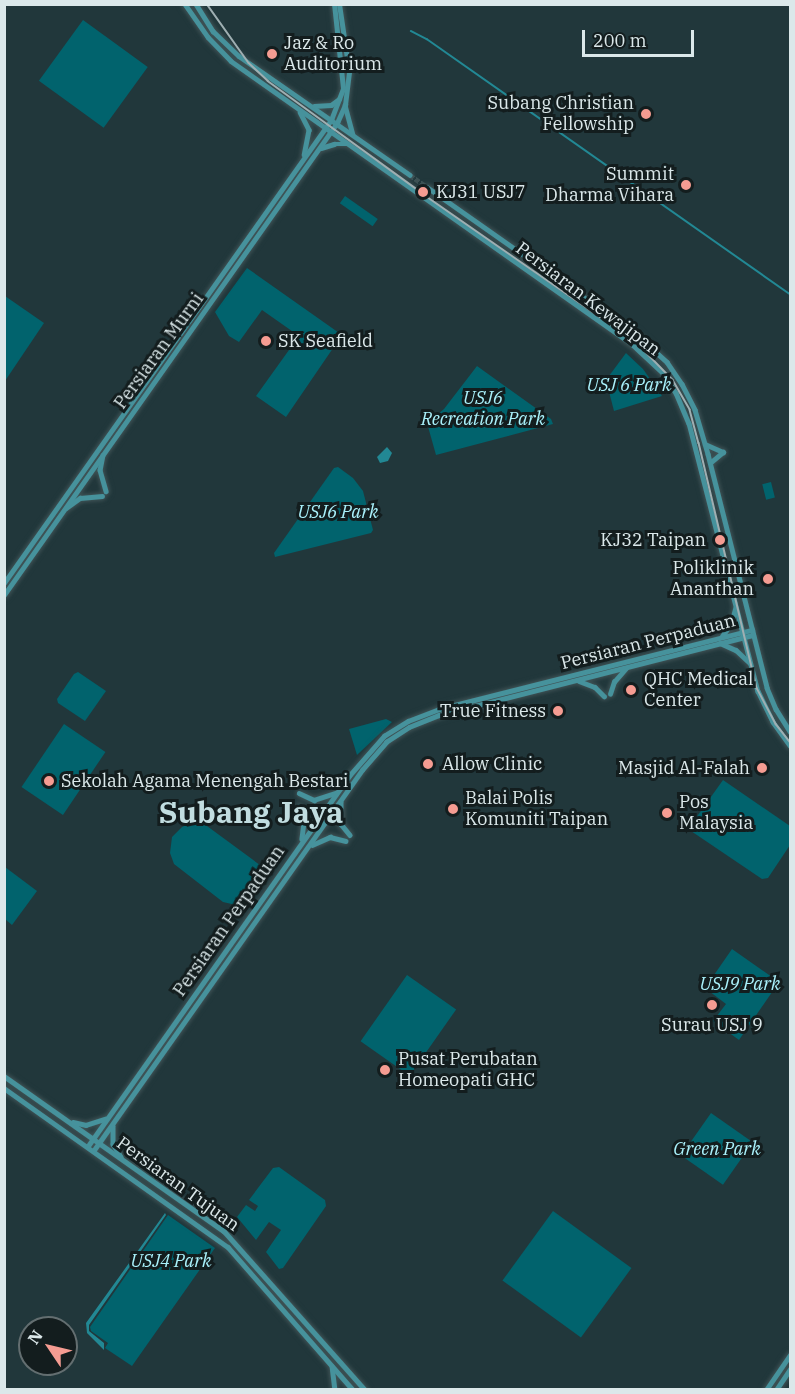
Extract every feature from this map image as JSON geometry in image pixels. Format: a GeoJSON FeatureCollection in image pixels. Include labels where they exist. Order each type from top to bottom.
{"type":"FeatureCollection","features":[{"type":"Feature","properties":{"kind":"main road","name":"Persiaran Kewajipan"},"geometry":{"type":"LineString","coordinates":[[185,4],[220,52],[623,338],[663,373],[676,393],[689,423],[762,703],[779,732],[790,745]]}},
{"type":"Feature","properties":{"kind":"main road"},"geometry":{"type":"LineString","coordinates":[[196,4],[213,31],[239,56],[410,175]]}},
{"type":"Feature","properties":{"kind":"main road"},"geometry":{"type":"LineString","coordinates":[[311,105],[331,105],[341,97],[343,74],[333,4]]}},
{"type":"Feature","properties":{"kind":"main road"},"geometry":{"type":"LineString","coordinates":[[339,4],[349,72],[345,105],[349,127],[356,137]]}},
{"type":"Feature","properties":{"kind":"main road","name":"Persiaran Murni"},"geometry":{"type":"LineString","coordinates":[[4,595],[319,149],[341,97]]}},
{"type":"Feature","properties":{"kind":"main road","name":"Persiaran Murni"},"geometry":{"type":"LineString","coordinates":[[4,583],[231,259],[301,163],[336,123],[345,105]]}},
{"type":"Feature","properties":{"kind":"main road"},"geometry":{"type":"LineString","coordinates":[[297,108],[309,130],[309,141],[301,163]]}},
{"type":"Feature","properties":{"kind":"main road"},"geometry":{"type":"LineString","coordinates":[[319,149],[334,144],[350,145]]}},
{"type":"Feature","properties":{"kind":"main road","name":"Persiaran Kewajipan"},"geometry":{"type":"LineString","coordinates":[[427,187],[645,340],[666,362],[682,384],[695,410],[705,444],[767,688],[776,709],[790,731]]}},
{"type":"Feature","properties":{"kind":"main road"},"geometry":{"type":"LineString","coordinates":[[231,259],[235,261],[247,251]]}},
{"type":"Feature","properties":{"kind":"main road"},"geometry":{"type":"LineString","coordinates":[[705,444],[723,452],[710,463]]}},
{"type":"Feature","properties":{"kind":"main road"},"geometry":{"type":"LineString","coordinates":[[103,452],[100,470],[106,491]]}},
{"type":"Feature","properties":{"kind":"main road"},"geometry":{"type":"LineString","coordinates":[[64,509],[80,498],[102,496]]}},
{"type":"Feature","properties":{"kind":"main road"},"geometry":{"type":"LineString","coordinates":[[735,604],[731,624],[720,640],[736,650],[752,666]]}},
{"type":"Feature","properties":{"kind":"main road","name":"Persiaran Perpaduan"},"geometry":{"type":"LineString","coordinates":[[88,1146],[339,790],[363,757],[384,736],[424,714],[752,632]]}},
{"type":"Feature","properties":{"kind":"main road","name":"Persiaran Perpaduan"},"geometry":{"type":"LineString","coordinates":[[94,1150],[380,748],[409,727],[439,715],[628,667],[720,640]]}},
{"type":"Feature","properties":{"kind":"main road"},"geometry":{"type":"LineString","coordinates":[[577,680],[607,695],[616,679],[628,667]]}},
{"type":"Feature","properties":{"kind":"main road"},"geometry":{"type":"LineString","coordinates":[[299,793],[314,800],[331,796],[339,790]]}},
{"type":"Feature","properties":{"kind":"main road"},"geometry":{"type":"LineString","coordinates":[[342,799],[341,824],[350,835]]}},
{"type":"Feature","properties":{"kind":"main road"},"geometry":{"type":"LineString","coordinates":[[298,847],[305,829],[299,806]]}},
{"type":"Feature","properties":{"kind":"main road"},"geometry":{"type":"LineString","coordinates":[[306,850],[320,840],[330,837],[346,841]]}},
{"type":"Feature","properties":{"kind":"main road","name":"Persiaran Tujuan"},"geometry":{"type":"LineString","coordinates":[[4,1076],[233,1238],[365,1389]]}},
{"type":"Feature","properties":{"kind":"main road","name":"Persiaran Tujuan"},"geometry":{"type":"LineString","coordinates":[[4,1088],[228,1246],[331,1364],[347,1387],[354,1389]]}},
{"type":"Feature","properties":{"kind":"main road"},"geometry":{"type":"LineString","coordinates":[[62,1117],[86,1125],[109,1117]]}},
{"type":"Feature","properties":{"kind":"main road"},"geometry":{"type":"LineString","coordinates":[[113,1123],[113,1144],[122,1160]]}},
{"type":"Feature","properties":{"kind":"main road"},"geometry":{"type":"LineString","coordinates":[[766,1389],[790,1355]]}},
{"type":"Feature","properties":{"kind":"main road"},"geometry":{"type":"LineString","coordinates":[[331,1364],[335,1389]]}},
{"type":"Feature","properties":{"kind":"main road"},"geometry":{"type":"LineString","coordinates":[[776,1389],[790,1369]]}},
{"type":"Feature","properties":{"kind":"main road"},"geometry":{"type":"LineString","coordinates":[[347,1387],[354,1377]]}},
{"type":"Feature","properties":{"kind":"main road"},"geometry":{"type":"LineString","coordinates":[[354,1389],[358,1382]]}},
{"type":"Feature","properties":{"kind":"green space"},"geometry":{"type":"Polygon","coordinates":[[[83,20],[148,67],[104,128],[39,81],[83,20]]]}},
{"type":"Feature","properties":{"kind":"green space"},"geometry":{"type":"Polygon","coordinates":[[[345,196],[378,219],[373,226],[340,203],[345,196]]]}},
{"type":"Feature","properties":{"kind":"green space"},"geometry":{"type":"Polygon","coordinates":[[[247,268],[342,335],[286,417],[256,396],[299,336],[262,310],[239,342],[229,336],[215,312],[247,268]]]}},
{"type":"Feature","properties":{"kind":"green space"},"geometry":{"type":"Polygon","coordinates":[[[5,296],[44,323],[5,381],[5,296]]]}},
{"type":"Feature","properties":{"kind":"green space","name":"USJ 6 Park"},"geometry":{"type":"Polygon","coordinates":[[[626,353],[643,369],[662,396],[614,411],[606,380],[626,353]]]}},
{"type":"Feature","properties":{"kind":"green space","name":"USJ6 Recreation Park"},"geometry":{"type":"Polygon","coordinates":[[[477,366],[551,419],[553,424],[436,455],[427,423],[444,409],[477,366]]]}},
{"type":"Feature","properties":{"kind":"green space","name":"USJ6 Park"},"geometry":{"type":"Polygon","coordinates":[[[338,467],[353,478],[363,491],[373,530],[371,533],[275,557],[274,553],[334,468],[338,467]]]}},
{"type":"Feature","properties":{"kind":"green space"},"geometry":{"type":"Polygon","coordinates":[[[771,482],[775,498],[766,500],[762,484],[771,482]]]}},
{"type":"Feature","properties":{"kind":"green space"},"geometry":{"type":"Polygon","coordinates":[[[78,672],[106,691],[85,721],[58,703],[57,699],[74,674],[78,672]]]}},
{"type":"Feature","properties":{"kind":"green space"},"geometry":{"type":"Polygon","coordinates":[[[386,719],[392,722],[357,755],[349,729],[386,719]]]}},
{"type":"Feature","properties":{"kind":"green space"},"geometry":{"type":"Polygon","coordinates":[[[64,724],[105,752],[63,815],[22,787],[64,724]]]}},
{"type":"Feature","properties":{"kind":"green space"},"geometry":{"type":"Polygon","coordinates":[[[723,780],[790,826],[790,845],[768,878],[762,879],[688,829],[723,780]]]}},
{"type":"Feature","properties":{"kind":"green space"},"geometry":{"type":"Polygon","coordinates":[[[192,822],[207,826],[264,868],[260,875],[258,888],[249,900],[236,905],[223,902],[174,864],[170,853],[172,837],[182,827],[192,822]]]}},
{"type":"Feature","properties":{"kind":"green space"},"geometry":{"type":"Polygon","coordinates":[[[5,867],[37,891],[12,925],[5,919],[5,867]]]}},
{"type":"Feature","properties":{"kind":"green space","name":"USJ9 Park"},"geometry":{"type":"Polygon","coordinates":[[[732,949],[779,982],[739,1040],[713,1021],[726,1004],[705,988],[732,949]]]}},
{"type":"Feature","properties":{"kind":"green space"},"geometry":{"type":"Polygon","coordinates":[[[407,975],[456,1009],[410,1076],[361,1041],[407,975]]]}},
{"type":"Feature","properties":{"kind":"green space","name":"Green Park"},"geometry":{"type":"Polygon","coordinates":[[[711,1113],[753,1142],[723,1185],[681,1156],[711,1113]]]}},
{"type":"Feature","properties":{"kind":"green space"},"geometry":{"type":"Polygon","coordinates":[[[279,1167],[325,1200],[326,1206],[283,1268],[279,1269],[266,1252],[281,1230],[269,1222],[256,1240],[237,1217],[246,1205],[255,1211],[258,1206],[249,1200],[273,1168],[279,1167]]]}},
{"type":"Feature","properties":{"kind":"green space"},"geometry":{"type":"Polygon","coordinates":[[[553,1211],[631,1268],[581,1338],[502,1281],[553,1211]]]}},
{"type":"Feature","properties":{"kind":"green space","name":"USJ4 Park"},"geometry":{"type":"Polygon","coordinates":[[[168,1215],[215,1248],[132,1366],[105,1348],[108,1343],[91,1331],[90,1327],[168,1215]]]}},
{"type":"Feature","properties":{"kind":"shaded area"},"geometry":{"type":"Polygon","coordinates":[[[387,447],[392,453],[388,461],[380,463],[377,457],[387,447]]]}},
{"type":"Feature","properties":{"kind":"shaded area"},"geometry":{"type":"Polygon","coordinates":[[[165,1213],[166,1215],[89,1325],[89,1331],[104,1343],[104,1350],[87,1333],[86,1323],[165,1213]]]}},
{"type":"Feature","properties":{"kind":"waterway"},"geometry":{"type":"LineString","coordinates":[[411,31],[427,39],[790,294]]}},
{"type":"Feature","properties":{"kind":"tunnel"},"geometry":{"type":"LineString","coordinates":[[410,175],[427,187]]}},
{"type":"Feature","properties":{"kind":"tram line"},"geometry":{"type":"LineString","coordinates":[[207,4],[249,63],[268,81],[426,196],[635,341],[673,380],[690,410],[757,688],[776,724],[790,742]]}},
{"type":"Feature","properties":{"kind":"place","name":"Jaz & Ro Auditorium"},"geometry":{"type":"Point","coordinates":[272,54]}},
{"type":"Feature","properties":{"kind":"place","name":"Subang Christian Fellowship"},"geometry":{"type":"Point","coordinates":[646,114]}},
{"type":"Feature","properties":{"kind":"place","name":"Summit Dharma Vihara"},"geometry":{"type":"Point","coordinates":[686,185]}},
{"type":"Feature","properties":{"kind":"place","name":"KJ31 USJ7"},"geometry":{"type":"Point","coordinates":[423,192]}},
{"type":"Feature","properties":{"kind":"place","name":"SK Seafield"},"geometry":{"type":"Point","coordinates":[266,341]}},
{"type":"Feature","properties":{"kind":"place","name":"KJ32 Taipan"},"geometry":{"type":"Point","coordinates":[720,540]}},
{"type":"Feature","properties":{"kind":"place","name":"Poliklinik Ananthan"},"geometry":{"type":"Point","coordinates":[768,579]}},
{"type":"Feature","properties":{"kind":"place","name":"QHC Medical Center"},"geometry":{"type":"Point","coordinates":[631,690]}},
{"type":"Feature","properties":{"kind":"place","name":"True Fitness"},"geometry":{"type":"Point","coordinates":[558,711]}},
{"type":"Feature","properties":{"kind":"place","name":"Allow Clinic"},"geometry":{"type":"Point","coordinates":[428,764]}},
{"type":"Feature","properties":{"kind":"place","name":"Masjid Al-Falah"},"geometry":{"type":"Point","coordinates":[762,768]}},
{"type":"Feature","properties":{"kind":"place","name":"Sekolah Agama Menengah Bestari"},"geometry":{"type":"Point","coordinates":[49,781]}},
{"type":"Feature","properties":{"kind":"place","name":"Balai Polis Komuniti Taipan"},"geometry":{"type":"Point","coordinates":[453,809]}},
{"type":"Feature","properties":{"kind":"place","name":"Pos Malaysia"},"geometry":{"type":"Point","coordinates":[667,813]}},
{"type":"Feature","properties":{"kind":"place","name":"Surau USJ 9"},"geometry":{"type":"Point","coordinates":[712,1005]}},
{"type":"Feature","properties":{"kind":"place","name":"Pusat Perubatan Homeopati GHC"},"geometry":{"type":"Point","coordinates":[385,1070]}},
{"type":"Feature","properties":{"kind":"district","name":"Subang Jaya"},"geometry":{"type":"Point","coordinates":[251,812]}}]}
